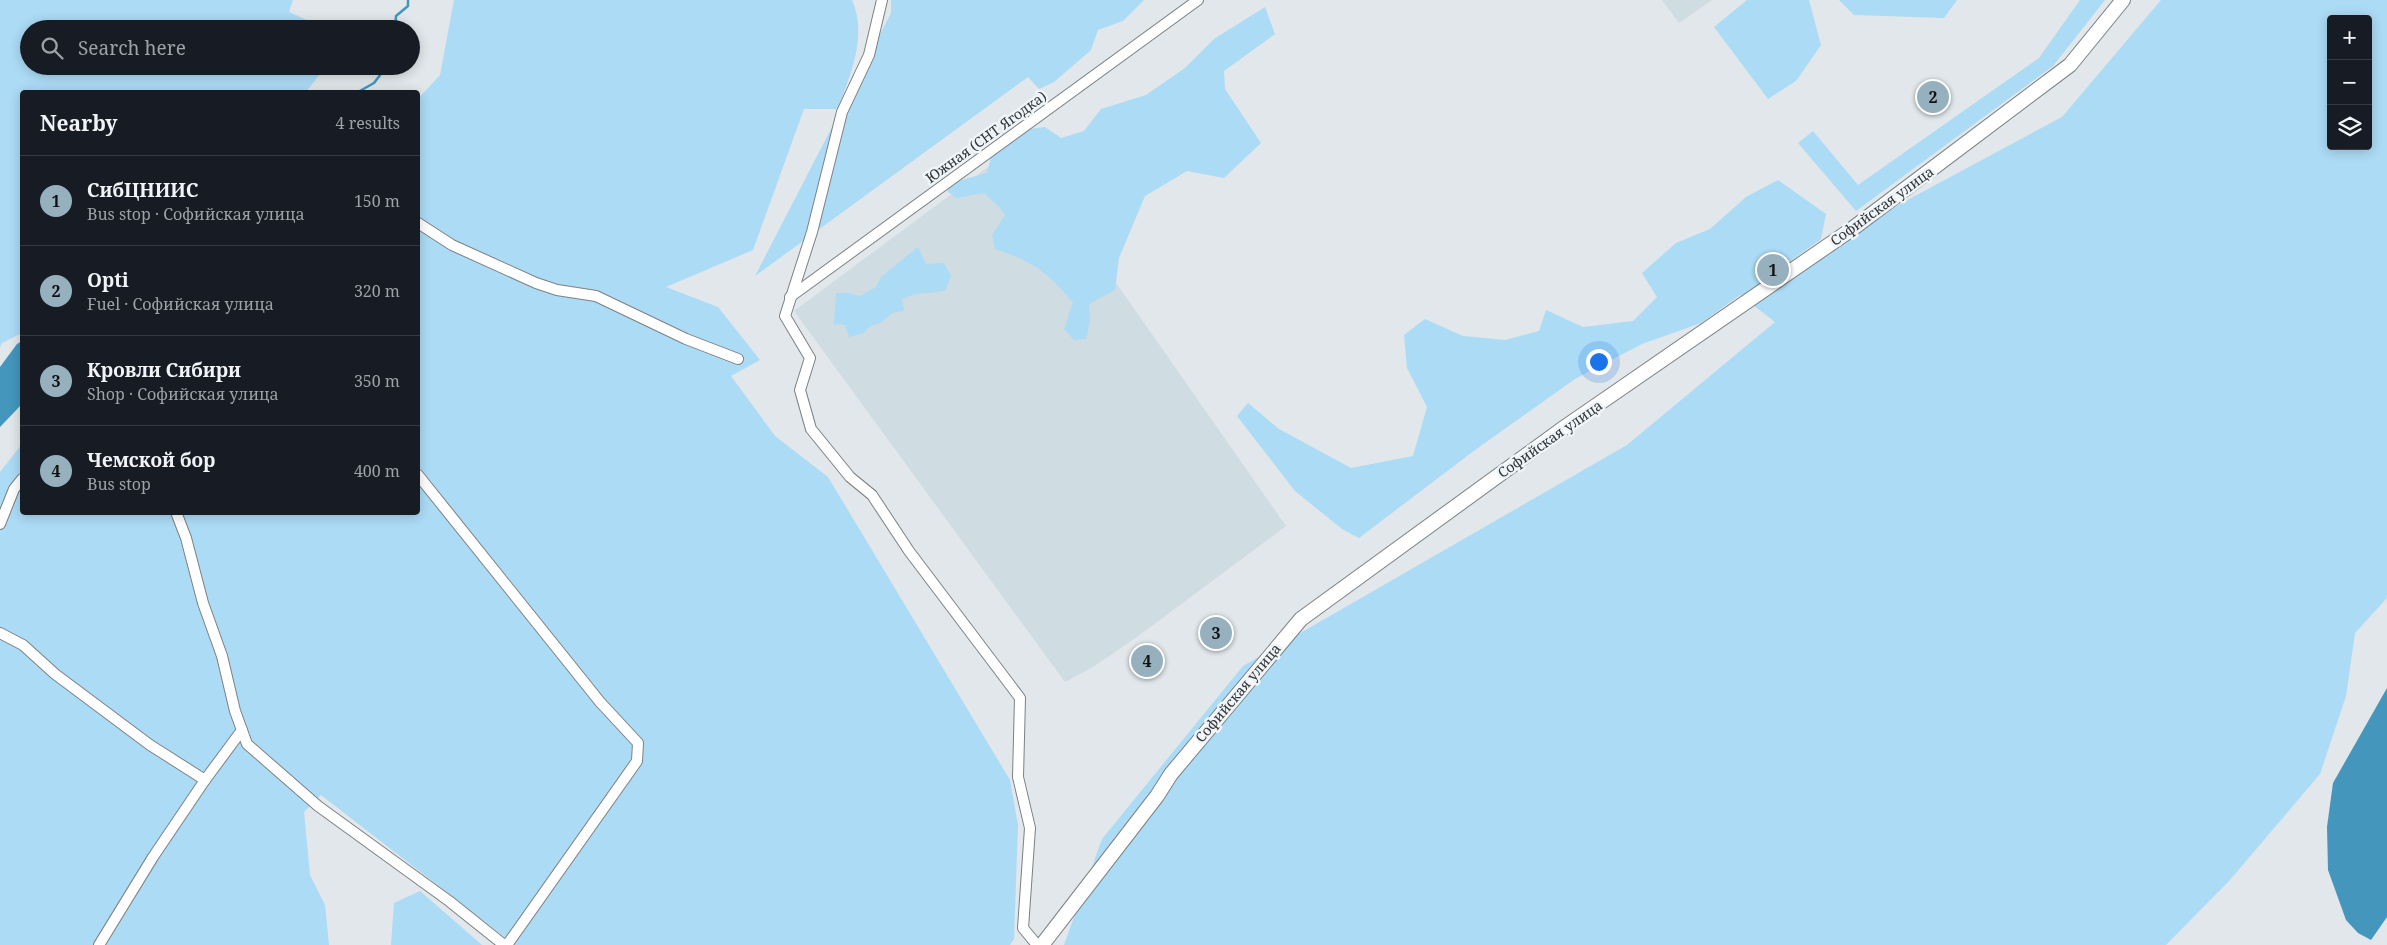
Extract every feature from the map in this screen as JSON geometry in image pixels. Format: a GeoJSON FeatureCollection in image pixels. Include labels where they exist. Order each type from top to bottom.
{"type":"FeatureCollection","features":[{"type":"Feature","properties":{"kind":"main road","name":"Софийская улица"},"geometry":{"type":"LineString","coordinates":[[1042,945],[1157,796],[1171,774],[1301,619],[1565,427],[1852,229],[2070,65],[2123,0]]}},
{"type":"Feature","properties":{"kind":"street"},"geometry":{"type":"LineString","coordinates":[[882,0],[869,55],[842,112],[812,232],[785,316],[810,358],[800,390],[811,429],[850,477],[872,495],[909,551],[1020,698],[1018,777],[1030,828],[1023,928],[1038,945]]}},
{"type":"Feature","properties":{"kind":"street","name":"Южная (СНТ Ягодка)"},"geometry":{"type":"LineString","coordinates":[[790,297],[1198,0]]}},
{"type":"Feature","properties":{"kind":"street"},"geometry":{"type":"LineString","coordinates":[[420,224],[452,245],[536,283],[557,290],[596,296],[686,339],[738,359]]}},
{"type":"Feature","properties":{"kind":"street"},"geometry":{"type":"LineString","coordinates":[[177,515],[186,538],[203,603],[222,656],[235,711],[247,744],[318,806],[450,901],[505,945],[637,761],[638,743],[600,702],[420,477]]}},
{"type":"Feature","properties":{"kind":"street"},"geometry":{"type":"LineString","coordinates":[[0,524],[14,489],[20,482]]}},
{"type":"Feature","properties":{"kind":"street"},"geometry":{"type":"LineString","coordinates":[[0,633],[22,645],[55,674],[150,745],[205,780]]}},
{"type":"Feature","properties":{"kind":"street"},"geometry":{"type":"LineString","coordinates":[[99,945],[153,857],[205,780],[242,730]]}},
{"type":"Feature","properties":{"kind":"shaded area"},"geometry":{"type":"Polygon","coordinates":[[[0,0],[293,0],[289,12],[307,20],[20,20],[20,75],[319,75],[308,90],[20,90],[20,334],[2,343],[0,347],[0,0]]]}},
{"type":"Feature","properties":{"kind":"shaded area"},"geometry":{"type":"Polygon","coordinates":[[[454,0],[852,0],[858,28],[858,42],[852,69],[838,109],[804,109],[753,250],[666,287],[718,307],[760,360],[731,376],[775,436],[828,477],[1010,780],[1018,825],[1014,939],[1010,945],[515,945],[321,795],[304,812],[310,875],[325,905],[329,945],[0,945],[0,472],[20,447],[20,515],[420,515],[420,97],[440,75],[454,0]]]}},
{"type":"Feature","properties":{"kind":"shaded area"},"geometry":{"type":"Polygon","coordinates":[[[891,0],[1144,0],[1123,21],[1098,30],[1091,50],[1054,82],[1039,89],[1028,77],[755,276],[891,13],[891,0]]]}},
{"type":"Feature","properties":{"kind":"shaded area"},"geometry":{"type":"Polygon","coordinates":[[[1662,0],[1712,0],[1679,23],[1662,0]]]}},
{"type":"Feature","properties":{"kind":"shaded area"},"geometry":{"type":"Polygon","coordinates":[[[1747,0],[1809,0],[1821,45],[1796,81],[1768,99],[1714,27],[1747,0]]]}},
{"type":"Feature","properties":{"kind":"shaded area"},"geometry":{"type":"Polygon","coordinates":[[[1839,0],[1957,0],[1944,18],[1854,15],[1839,0]]]}},
{"type":"Feature","properties":{"kind":"shaded area"},"geometry":{"type":"Polygon","coordinates":[[[2080,0],[2105,0],[2053,66],[1856,211],[1798,143],[1813,131],[1858,185],[2039,58],[2080,0]]]}},
{"type":"Feature","properties":{"kind":"shaded area"},"geometry":{"type":"Polygon","coordinates":[[[2161,0],[2387,0],[2387,598],[2355,633],[2346,696],[2320,774],[2229,881],[2166,945],[1064,945],[1102,839],[1243,666],[1627,445],[1775,322],[1740,295],[1701,323],[1642,344],[1575,379],[1475,450],[1359,538],[1342,529],[1295,491],[1237,416],[1248,403],[1279,429],[1351,468],[1413,456],[1427,407],[1407,368],[1404,335],[1425,319],[1463,336],[1505,340],[1539,331],[1546,310],[1583,327],[1633,321],[1657,297],[1642,273],[1676,243],[1710,229],[1746,197],[1778,180],[1826,214],[1821,239],[1781,268],[2062,117],[2161,0]]]}},
{"type":"Feature","properties":{"kind":"shaded area"},"geometry":{"type":"Polygon","coordinates":[[[1265,7],[1275,34],[1224,71],[1225,89],[1261,143],[1224,178],[1187,171],[1145,196],[1119,258],[1115,290],[1089,304],[1090,321],[1086,339],[1074,340],[1064,329],[1073,303],[1064,292],[1047,275],[1030,263],[995,249],[992,235],[1005,215],[1000,208],[984,193],[956,198],[947,191],[954,182],[987,173],[991,157],[1022,130],[1045,127],[1061,138],[1084,131],[1101,109],[1146,95],[1185,68],[1214,39],[1265,7]]]}},
{"type":"Feature","properties":{"kind":"shaded area"},"geometry":{"type":"Polygon","coordinates":[[[1019,144],[1286,526],[1137,637],[1093,667],[1065,682],[794,311],[1019,144]]]}},
{"type":"Feature","properties":{"kind":"shaded area"},"geometry":{"type":"Polygon","coordinates":[[[918,247],[926,264],[944,263],[951,276],[945,291],[916,294],[902,299],[904,311],[892,313],[882,322],[869,327],[864,333],[849,337],[845,325],[834,324],[836,293],[860,296],[876,287],[881,277],[918,247]]]}},
{"type":"Feature","properties":{"kind":"shaded area"},"geometry":{"type":"Polygon","coordinates":[[[20,342],[20,406],[0,427],[0,367],[20,342]]]}},
{"type":"Feature","properties":{"kind":"shaded area"},"geometry":{"type":"Polygon","coordinates":[[[2387,688],[2387,917],[2371,940],[2358,933],[2346,920],[2328,870],[2327,827],[2333,783],[2387,688]]]}},
{"type":"Feature","properties":{"kind":"shaded area"},"geometry":{"type":"Polygon","coordinates":[[[420,891],[482,945],[391,945],[394,903],[420,891]]]}},
{"type":"Feature","properties":{"kind":"waterway"},"geometry":{"type":"LineString","coordinates":[[396,20],[396,16],[408,6],[408,0]]}},
{"type":"Feature","properties":{"kind":"waterway"},"geometry":{"type":"LineString","coordinates":[[362,90],[374,83],[380,75]]}},
{"type":"Feature","properties":{"kind":"place","name":"Opti"},"geometry":{"type":"Point","coordinates":[1933,97]}},
{"type":"Feature","properties":{"kind":"place","name":"СибЦНИИС"},"geometry":{"type":"Point","coordinates":[1773,270]}},
{"type":"Feature","properties":{"kind":"place","name":"Кровли Сибири"},"geometry":{"type":"Point","coordinates":[1216,633]}},
{"type":"Feature","properties":{"kind":"place","name":"Чемской бор"},"geometry":{"type":"Point","coordinates":[1147,661]}}]}
